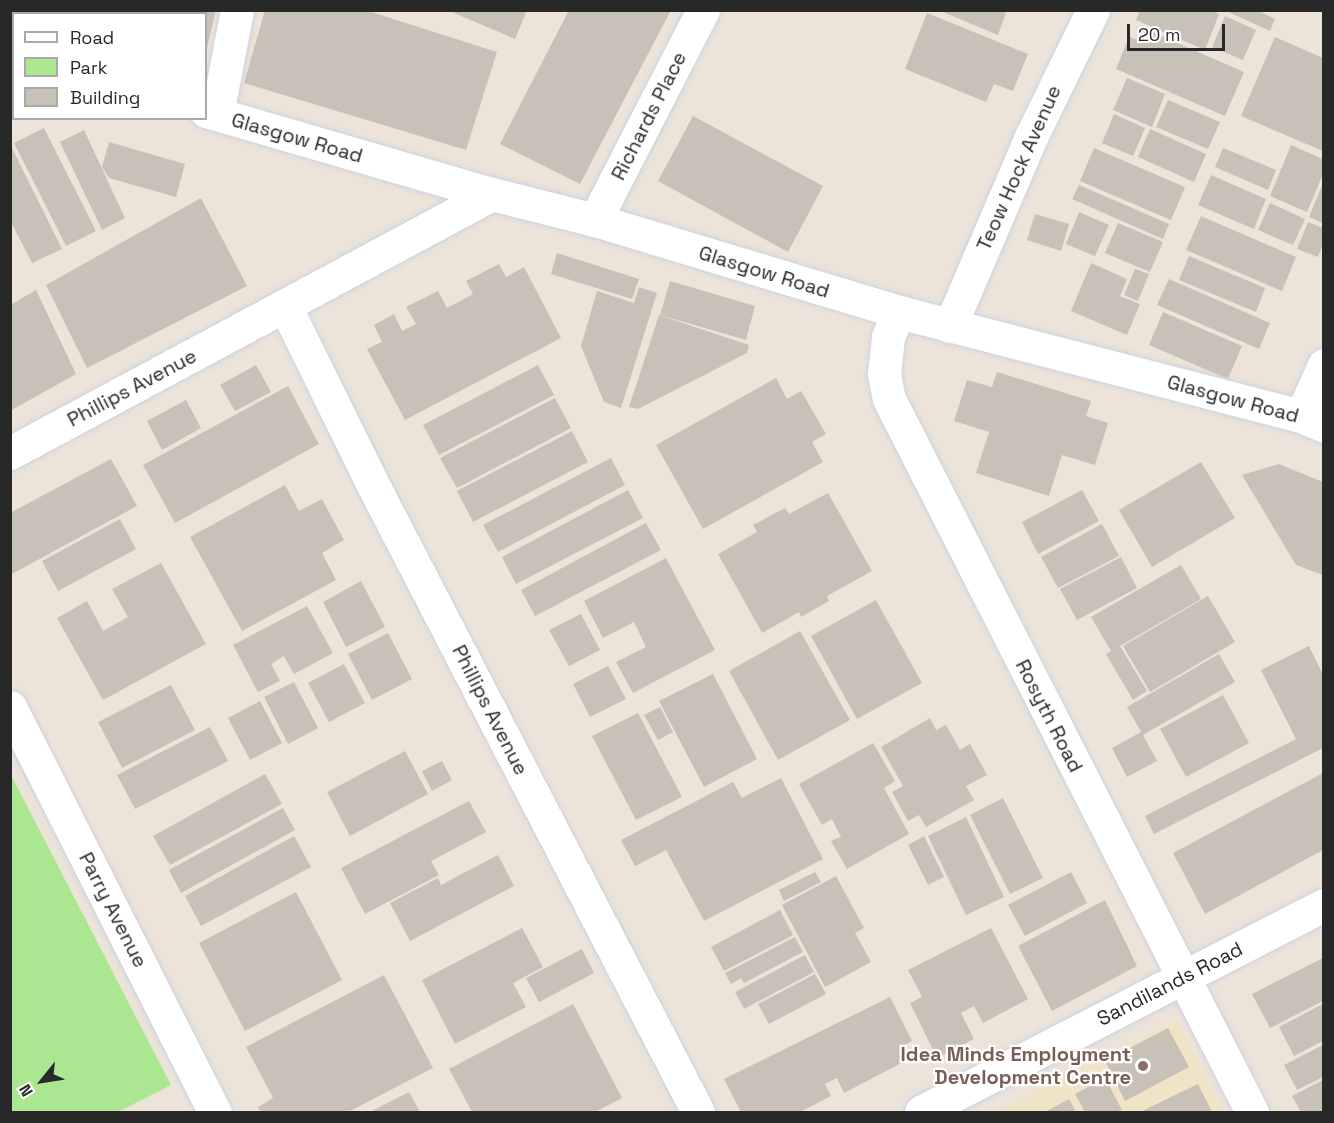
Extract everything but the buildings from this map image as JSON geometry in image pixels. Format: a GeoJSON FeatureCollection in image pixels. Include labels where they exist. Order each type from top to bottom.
{"type":"FeatureCollection","features":[{"type":"Feature","properties":{"kind":"street"},"geometry":{"type":"LineString","coordinates":[[211,113],[237,10]]}},
{"type":"Feature","properties":{"kind":"street","name":"Richards Place"},"geometry":{"type":"LineString","coordinates":[[595,220],[704,10]]}},
{"type":"Feature","properties":{"kind":"street","name":"Teow Hock Avenue"},"geometry":{"type":"LineString","coordinates":[[950,326],[1031,137],[1093,10]]}},
{"type":"Feature","properties":{"kind":"street","name":"Glasgow Road"},"geometry":{"type":"LineString","coordinates":[[211,113],[492,194],[595,220],[899,312],[1312,421]]}},
{"type":"Feature","properties":{"kind":"street","name":"Phillips Avenue"},"geometry":{"type":"LineString","coordinates":[[10,453],[492,194]]}},
{"type":"Feature","properties":{"kind":"street","name":"Phillips Avenue"},"geometry":{"type":"LineString","coordinates":[[285,306],[378,495],[698,1113]]}},
{"type":"Feature","properties":{"kind":"street","name":"Rosyth Road"},"geometry":{"type":"LineString","coordinates":[[899,312],[888,337],[884,374],[889,399],[1252,1113]]}},
{"type":"Feature","properties":{"kind":"street"},"geometry":{"type":"LineString","coordinates":[[1312,421],[1323,365]]}},
{"type":"Feature","properties":{"kind":"street","name":"Parry Avenue"},"geometry":{"type":"LineString","coordinates":[[10,706],[215,1113]]}},
{"type":"Feature","properties":{"kind":"street","name":"Sandilands Road"},"geometry":{"type":"LineString","coordinates":[[921,1113],[1323,905]]}},
{"type":"Feature","properties":{"kind":"shaded area","name":"Idea Minds Employment Development Centre"},"geometry":{"type":"Polygon","coordinates":[[[1177,1020],[1224,1112],[995,1112],[1177,1020]]]}},
{"type":"Feature","properties":{"kind":"green space"},"geometry":{"type":"Polygon","coordinates":[[[10,773],[171,1085],[118,1112],[11,1112],[10,773]]]}},
{"type":"Feature","properties":{"kind":"place","name":"Idea Minds Employment Development Centre"},"geometry":{"type":"Point","coordinates":[1143,1066]}}]}
